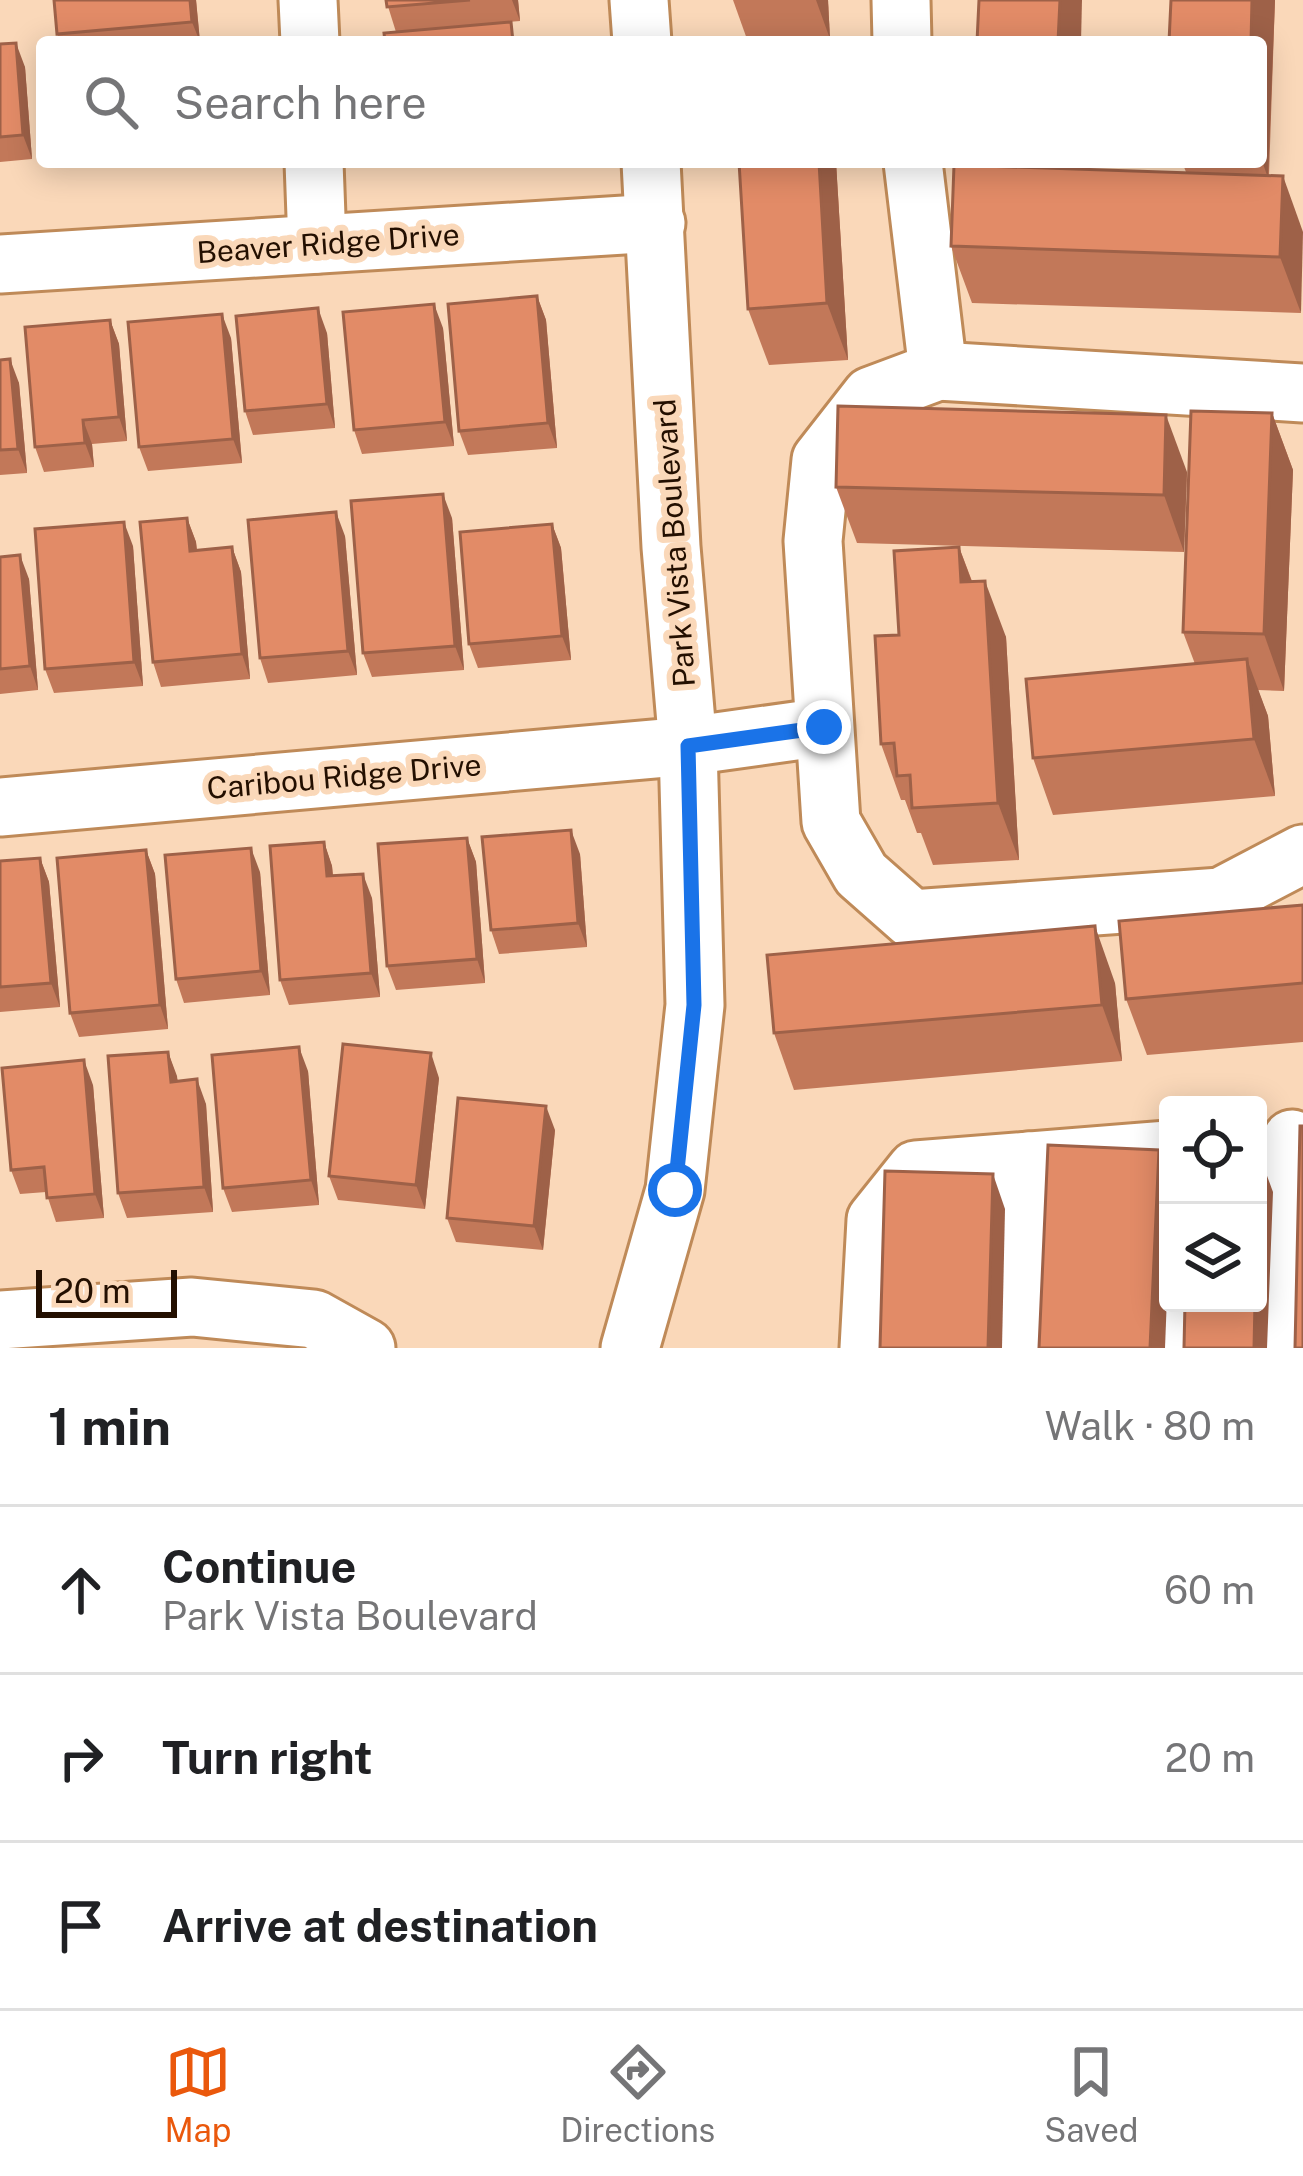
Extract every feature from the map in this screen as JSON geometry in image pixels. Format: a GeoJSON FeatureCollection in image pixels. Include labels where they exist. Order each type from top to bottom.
{"type":"FeatureCollection","features":[{"type":"Feature","properties":{"kind":"street"},"geometry":{"type":"LineString","coordinates":[[308,0],[310,36]]}},
{"type":"Feature","properties":{"kind":"street"},"geometry":{"type":"LineString","coordinates":[[638,0],[641,36]]}},
{"type":"Feature","properties":{"kind":"street"},"geometry":{"type":"LineString","coordinates":[[901,0],[902,36]]}},
{"type":"Feature","properties":{"kind":"street"},"geometry":{"type":"LineString","coordinates":[[314,168],[317,244]]}},
{"type":"Feature","properties":{"kind":"street","name":"Park Vista Boulevard"},"geometry":{"type":"LineString","coordinates":[[630,1348],[675,1190],[694,1005],[688,746],[671,547],[651,168]]}},
{"type":"Feature","properties":{"kind":"street"},"geometry":{"type":"LineString","coordinates":[[914,168],[938,371]]}},
{"type":"Feature","properties":{"kind":"street","name":"Beaver Ridge Drive"},"geometry":{"type":"LineString","coordinates":[[0,264],[656,223]]}},
{"type":"Feature","properties":{"kind":"street"},"geometry":{"type":"LineString","coordinates":[[1303,394],[938,371],[871,396],[820,460],[813,541],[831,822],[861,874],[912,919],[1221,897],[1303,854]]}},
{"type":"Feature","properties":{"kind":"street","name":"Caribou Ridge Drive"},"geometry":{"type":"LineString","coordinates":[[0,807],[688,746],[824,727]]}},
{"type":"Feature","properties":{"kind":"street"},"geometry":{"type":"LineString","coordinates":[[1284,1140],[1284,1348]]}},
{"type":"Feature","properties":{"kind":"street"},"geometry":{"type":"LineString","coordinates":[[869,1348],[876,1220],[916,1170],[1159,1151]]}},
{"type":"Feature","properties":{"kind":"street"},"geometry":{"type":"LineString","coordinates":[[1020,1348],[1028,1161]]}},
{"type":"Feature","properties":{"kind":"street"},"geometry":{"type":"LineString","coordinates":[[0,1320],[192,1307],[314,1319],[365,1348]]}},
{"type":"Feature","properties":{"kind":"street"},"geometry":{"type":"LineString","coordinates":[[1181,1348],[1183,1312]]}},
{"type":"Feature","properties":{"kind":"building"},"geometry":{"type":"Polygon","coordinates":[[[54,0],[190,0],[192,22],[57,34],[54,0]]]}},
{"type":"Feature","properties":{"kind":"building"},"geometry":{"type":"Polygon","coordinates":[[[386,0],[470,0],[387,7],[386,0]]]}},
{"type":"Feature","properties":{"kind":"building"},"geometry":{"type":"Polygon","coordinates":[[[979,0],[1060,0],[1058,36],[977,36],[979,0]]]}},
{"type":"Feature","properties":{"kind":"building"},"geometry":{"type":"Polygon","coordinates":[[[1171,0],[1252,0],[1251,36],[1169,36],[1171,0]]]}},
{"type":"Feature","properties":{"kind":"building"},"geometry":{"type":"Polygon","coordinates":[[[511,22],[512,36],[384,36],[511,22]]]}},
{"type":"Feature","properties":{"kind":"building"},"geometry":{"type":"Polygon","coordinates":[[[16,43],[23,135],[0,137],[0,44],[16,43]]]}},
{"type":"Feature","properties":{"kind":"building"},"geometry":{"type":"Polygon","coordinates":[[[739,168],[819,168],[827,303],[748,309],[739,168]]]}},
{"type":"Feature","properties":{"kind":"building"},"geometry":{"type":"Polygon","coordinates":[[[954,168],[1283,176],[1280,257],[951,246],[954,168]]]}},
{"type":"Feature","properties":{"kind":"building"},"geometry":{"type":"Polygon","coordinates":[[[537,296],[548,423],[459,431],[448,304],[537,296]]]}},
{"type":"Feature","properties":{"kind":"building"},"geometry":{"type":"Polygon","coordinates":[[[434,304],[445,422],[354,430],[343,312],[434,304]]]}},
{"type":"Feature","properties":{"kind":"building"},"geometry":{"type":"Polygon","coordinates":[[[318,308],[327,404],[245,411],[236,316],[318,308]]]}},
{"type":"Feature","properties":{"kind":"building"},"geometry":{"type":"Polygon","coordinates":[[[222,314],[233,439],[139,447],[128,322],[222,314]]]}},
{"type":"Feature","properties":{"kind":"building"},"geometry":{"type":"Polygon","coordinates":[[[110,320],[119,417],[83,420],[85,443],[35,447],[25,327],[110,320]]]}},
{"type":"Feature","properties":{"kind":"building"},"geometry":{"type":"Polygon","coordinates":[[[10,359],[18,449],[0,450],[0,360],[10,359]]]}},
{"type":"Feature","properties":{"kind":"building"},"geometry":{"type":"Polygon","coordinates":[[[838,406],[1166,415],[1164,495],[836,487],[838,406]]]}},
{"type":"Feature","properties":{"kind":"building"},"geometry":{"type":"Polygon","coordinates":[[[1191,411],[1272,413],[1264,634],[1183,632],[1191,411]]]}},
{"type":"Feature","properties":{"kind":"building"},"geometry":{"type":"Polygon","coordinates":[[[443,494],[455,646],[363,653],[351,501],[443,494]]]}},
{"type":"Feature","properties":{"kind":"building"},"geometry":{"type":"Polygon","coordinates":[[[336,512],[348,651],[260,658],[248,520],[336,512]]]}},
{"type":"Feature","properties":{"kind":"building"},"geometry":{"type":"Polygon","coordinates":[[[187,518],[190,551],[232,547],[242,654],[153,662],[140,522],[187,518]]]}},
{"type":"Feature","properties":{"kind":"building"},"geometry":{"type":"Polygon","coordinates":[[[124,522],[134,662],[45,669],[35,529],[124,522]]]}},
{"type":"Feature","properties":{"kind":"building"},"geometry":{"type":"Polygon","coordinates":[[[552,524],[562,636],[469,644],[460,532],[552,524]]]}},
{"type":"Feature","properties":{"kind":"building"},"geometry":{"type":"Polygon","coordinates":[[[959,547],[961,582],[985,581],[998,803],[912,808],[910,775],[897,776],[894,743],[881,744],[875,636],[899,635],[894,551],[959,547]]]}},
{"type":"Feature","properties":{"kind":"building"},"geometry":{"type":"Polygon","coordinates":[[[20,555],[30,666],[0,669],[0,557],[20,555]]]}},
{"type":"Feature","properties":{"kind":"building"},"geometry":{"type":"Polygon","coordinates":[[[1247,659],[1254,739],[1033,758],[1026,679],[1247,659]]]}},
{"type":"Feature","properties":{"kind":"building"},"geometry":{"type":"Polygon","coordinates":[[[571,830],[578,923],[491,930],[482,837],[571,830]]]}},
{"type":"Feature","properties":{"kind":"building"},"geometry":{"type":"Polygon","coordinates":[[[467,838],[477,959],[387,966],[378,844],[467,838]]]}},
{"type":"Feature","properties":{"kind":"building"},"geometry":{"type":"Polygon","coordinates":[[[324,842],[327,876],[363,874],[371,973],[280,980],[270,846],[324,842]]]}},
{"type":"Feature","properties":{"kind":"building"},"geometry":{"type":"Polygon","coordinates":[[[251,848],[261,971],[176,979],[165,855],[251,848]]]}},
{"type":"Feature","properties":{"kind":"building"},"geometry":{"type":"Polygon","coordinates":[[[146,850],[160,1005],[70,1013],[57,858],[146,850]]]}},
{"type":"Feature","properties":{"kind":"building"},"geometry":{"type":"Polygon","coordinates":[[[40,858],[51,983],[0,987],[0,861],[40,858]]]}},
{"type":"Feature","properties":{"kind":"building"},"geometry":{"type":"Polygon","coordinates":[[[1303,905],[1303,983],[1126,999],[1119,921],[1303,905]]]}},
{"type":"Feature","properties":{"kind":"building"},"geometry":{"type":"Polygon","coordinates":[[[1095,926],[1102,1005],[774,1033],[767,955],[1095,926]]]}},
{"type":"Feature","properties":{"kind":"building"},"geometry":{"type":"Polygon","coordinates":[[[343,1044],[431,1053],[416,1185],[329,1176],[343,1044]]]}},
{"type":"Feature","properties":{"kind":"building"},"geometry":{"type":"Polygon","coordinates":[[[299,1047],[311,1180],[223,1188],[212,1055],[299,1047]]]}},
{"type":"Feature","properties":{"kind":"building"},"geometry":{"type":"Polygon","coordinates":[[[168,1052],[171,1082],[197,1079],[204,1187],[118,1193],[108,1056],[168,1052]]]}},
{"type":"Feature","properties":{"kind":"building"},"geometry":{"type":"Polygon","coordinates":[[[84,1060],[95,1194],[47,1198],[44,1167],[11,1170],[2,1068],[84,1060]]]}},
{"type":"Feature","properties":{"kind":"building"},"geometry":{"type":"Polygon","coordinates":[[[458,1098],[546,1106],[534,1226],[447,1218],[458,1098]]]}},
{"type":"Feature","properties":{"kind":"building"},"geometry":{"type":"Polygon","coordinates":[[[1300,1126],[1303,1348],[1295,1348],[1300,1126]]]}},
{"type":"Feature","properties":{"kind":"building"},"geometry":{"type":"Polygon","coordinates":[[[1048,1145],[1159,1150],[1150,1348],[1039,1348],[1048,1145]]]}},
{"type":"Feature","properties":{"kind":"building"},"geometry":{"type":"Polygon","coordinates":[[[885,1171],[993,1174],[988,1348],[880,1348],[885,1171]]]}},
{"type":"Feature","properties":{"kind":"building"},"geometry":{"type":"Polygon","coordinates":[[[1185,1312],[1255,1312],[1254,1348],[1184,1348],[1185,1312]]]}},
{"type":"Feature","properties":{"kind":"route"},"geometry":{"type":"LineString","coordinates":[[675,1190],[694,1005],[688,746],[824,727]]}}]}
